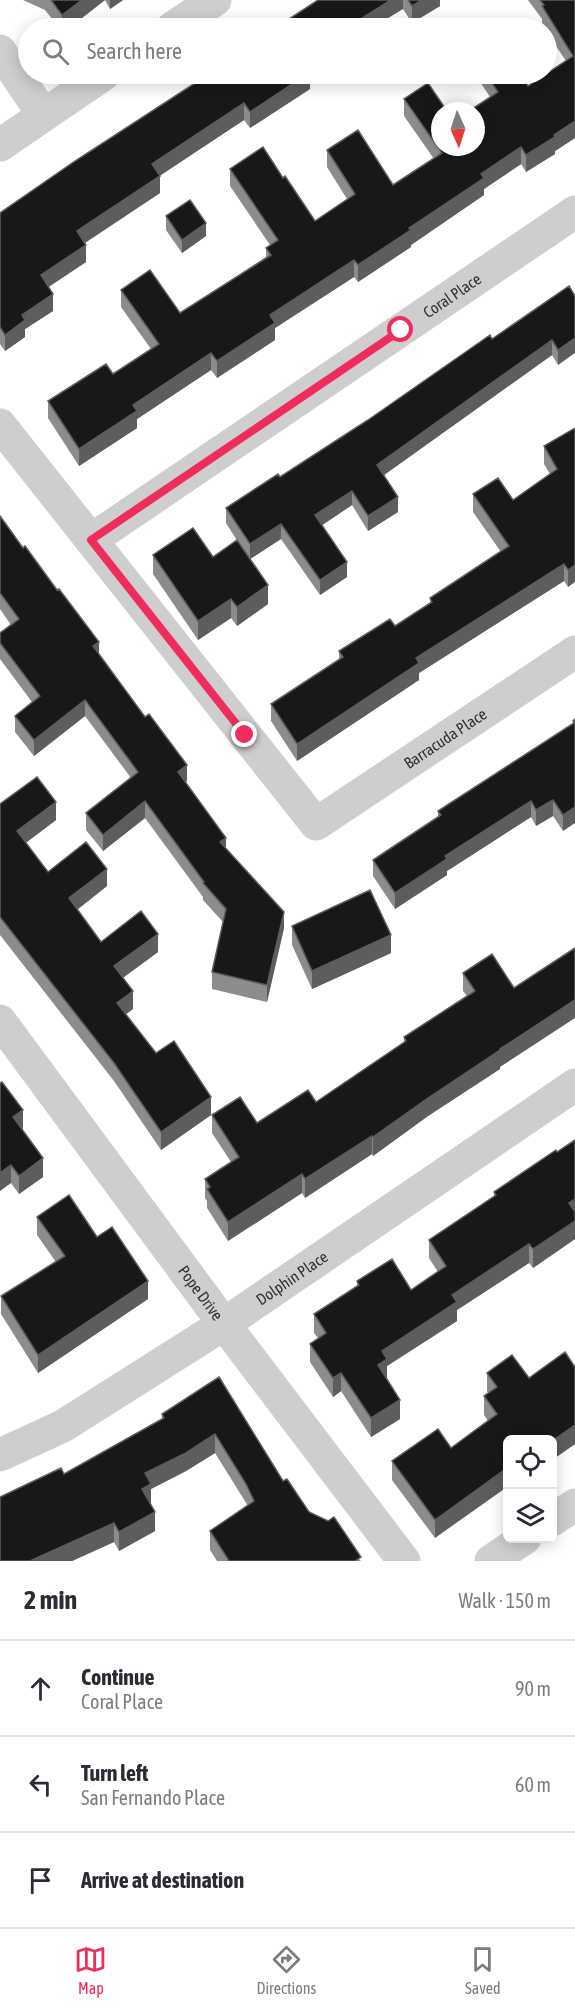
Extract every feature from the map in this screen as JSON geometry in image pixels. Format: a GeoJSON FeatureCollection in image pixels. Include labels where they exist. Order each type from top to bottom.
{"type":"FeatureCollection","features":[{"type":"Feature","properties":{"kind":"street"},"geometry":{"type":"LineString","coordinates":[[187,18],[215,0]]}},
{"type":"Feature","properties":{"kind":"street"},"geometry":{"type":"LineString","coordinates":[[0,51],[18,77]]}},
{"type":"Feature","properties":{"kind":"street"},"geometry":{"type":"LineString","coordinates":[[23,84],[43,114]]}},
{"type":"Feature","properties":{"kind":"street"},"geometry":{"type":"LineString","coordinates":[[0,145],[89,84]]}},
{"type":"Feature","properties":{"kind":"street","name":"Coral Place"},"geometry":{"type":"LineString","coordinates":[[91,540],[575,212]]}},
{"type":"Feature","properties":{"kind":"street"},"geometry":{"type":"LineString","coordinates":[[0,425],[91,540]]}},
{"type":"Feature","properties":{"kind":"street","name":"Barracuda Place"},"geometry":{"type":"LineString","coordinates":[[91,540],[316,824],[575,652]]}},
{"type":"Feature","properties":{"kind":"street","name":"Pope Drive"},"geometry":{"type":"LineString","coordinates":[[3,1030],[404,1561]]}},
{"type":"Feature","properties":{"kind":"street","name":"Dolphin Place"},"geometry":{"type":"LineString","coordinates":[[0,1455],[63,1426],[224,1324],[575,1085]]}},
{"type":"Feature","properties":{"kind":"street"},"geometry":{"type":"LineString","coordinates":[[557,1517],[575,1505]]}},
{"type":"Feature","properties":{"kind":"street"},"geometry":{"type":"LineString","coordinates":[[491,1561],[519,1543]]}},
{"type":"Feature","properties":{"kind":"building"},"geometry":{"type":"Polygon","coordinates":[[[51,0],[82,0],[62,15],[51,0]]]}},
{"type":"Feature","properties":{"kind":"building"},"geometry":{"type":"Polygon","coordinates":[[[318,0],[391,0],[362,18],[291,18],[318,0]]]}},
{"type":"Feature","properties":{"kind":"building"},"geometry":{"type":"Polygon","coordinates":[[[408,0],[422,0],[412,6],[408,0]]]}},
{"type":"Feature","properties":{"kind":"building"},"geometry":{"type":"Polygon","coordinates":[[[540,0],[575,1],[575,121],[526,155],[521,147],[481,174],[484,178],[409,228],[411,230],[358,265],[354,260],[270,315],[275,323],[217,361],[211,353],[133,405],[137,411],[79,449],[48,401],[106,364],[113,374],[159,344],[121,290],[150,270],[180,313],[271,255],[266,248],[278,240],[230,169],[263,147],[315,221],[355,194],[327,150],[358,130],[393,185],[437,156],[485,156],[485,102],[483,102],[498,92],[493,84],[527,84],[528,86],[557,84],[557,67],[573,56],[557,30],[557,18],[549,18],[542,6],[544,5],[540,0]]]}},
{"type":"Feature","properties":{"kind":"building"},"geometry":{"type":"Polygon","coordinates":[[[194,84],[292,84],[250,112],[244,103],[152,164],[160,176],[77,231],[86,245],[41,275],[53,294],[22,315],[25,320],[5,335],[0,327],[0,213],[194,84]]]}},
{"type":"Feature","properties":{"kind":"building"},"geometry":{"type":"Polygon","coordinates":[[[429,84],[441,102],[431,102],[431,137],[404,99],[429,84]]]}},
{"type":"Feature","properties":{"kind":"building"},"geometry":{"type":"Polygon","coordinates":[[[190,200],[206,223],[182,240],[166,216],[190,200]]]}},
{"type":"Feature","properties":{"kind":"building"},"geometry":{"type":"Polygon","coordinates":[[[569,286],[575,296],[575,338],[558,350],[552,340],[377,465],[398,497],[368,516],[352,491],[315,515],[347,562],[320,580],[281,524],[250,544],[226,508],[278,474],[280,477],[368,420],[490,335],[492,339],[569,286]]]}},
{"type":"Feature","properties":{"kind":"building"},"geometry":{"type":"Polygon","coordinates":[[[575,428],[575,565],[568,570],[564,564],[416,658],[419,663],[297,744],[271,704],[343,657],[339,651],[390,619],[395,626],[432,602],[430,598],[509,546],[473,494],[498,478],[513,500],[557,469],[544,446],[575,428]]]}},
{"type":"Feature","properties":{"kind":"building"},"geometry":{"type":"Polygon","coordinates":[[[0,516],[99,642],[93,646],[145,717],[149,714],[187,765],[178,772],[226,838],[220,842],[284,912],[267,985],[212,972],[226,909],[203,883],[145,801],[103,835],[86,813],[138,772],[85,700],[34,740],[15,716],[40,696],[0,643],[0,633],[19,619],[0,593],[0,516]]]}},
{"type":"Feature","properties":{"kind":"building"},"geometry":{"type":"Polygon","coordinates":[[[193,528],[213,557],[237,540],[268,585],[237,607],[231,599],[198,621],[153,555],[193,528]]]}},
{"type":"Feature","properties":{"kind":"building"},"geometry":{"type":"Polygon","coordinates":[[[575,719],[575,807],[563,815],[553,800],[536,810],[531,801],[445,856],[447,859],[395,893],[373,860],[441,815],[438,811],[574,723],[575,719]]]}},
{"type":"Feature","properties":{"kind":"building"},"geometry":{"type":"Polygon","coordinates":[[[37,777],[56,802],[17,831],[48,872],[86,842],[107,869],[69,898],[101,942],[141,911],[158,934],[114,966],[133,991],[117,1003],[156,1053],[174,1041],[211,1097],[161,1132],[114,1063],[0,917],[0,804],[37,777]]]}},
{"type":"Feature","properties":{"kind":"building"},"geometry":{"type":"Polygon","coordinates":[[[370,890],[391,935],[312,971],[292,926],[370,890]]]}},
{"type":"Feature","properties":{"kind":"building"},"geometry":{"type":"Polygon","coordinates":[[[575,948],[575,1000],[373,1137],[305,1179],[302,1174],[228,1222],[207,1189],[210,1187],[205,1179],[239,1157],[212,1115],[240,1097],[257,1123],[308,1090],[316,1102],[406,1041],[404,1037],[475,991],[463,973],[492,954],[514,988],[575,948]]]}},
{"type":"Feature","properties":{"kind":"building"},"geometry":{"type":"Polygon","coordinates":[[[2,1082],[23,1110],[13,1117],[43,1158],[19,1176],[11,1165],[0,1173],[0,1083],[2,1082]]]}},
{"type":"Feature","properties":{"kind":"building"},"geometry":{"type":"Polygon","coordinates":[[[575,1140],[575,1199],[569,1203],[575,1212],[575,1221],[533,1249],[529,1244],[452,1295],[457,1302],[382,1351],[387,1359],[378,1365],[400,1400],[371,1418],[341,1373],[333,1378],[310,1344],[326,1333],[314,1314],[359,1285],[357,1281],[392,1259],[411,1290],[446,1266],[429,1240],[496,1195],[494,1192],[556,1150],[557,1152],[575,1140]]]}},
{"type":"Feature","properties":{"kind":"building"},"geometry":{"type":"Polygon","coordinates":[[[69,1195],[97,1237],[112,1227],[148,1281],[38,1355],[1,1296],[65,1256],[37,1217],[69,1195]]]}},
{"type":"Feature","properties":{"kind":"building"},"geometry":{"type":"Polygon","coordinates":[[[565,1352],[575,1367],[575,1425],[557,1438],[557,1435],[503,1435],[503,1471],[435,1520],[392,1461],[438,1429],[451,1448],[497,1414],[484,1396],[497,1387],[487,1373],[512,1355],[529,1378],[565,1352]]]}},
{"type":"Feature","properties":{"kind":"building"},"geometry":{"type":"Polygon","coordinates":[[[219,1377],[283,1481],[287,1479],[309,1512],[328,1521],[334,1517],[361,1557],[355,1561],[229,1561],[210,1531],[254,1501],[215,1434],[186,1453],[145,1473],[151,1484],[142,1489],[155,1512],[119,1532],[114,1523],[30,1561],[0,1561],[0,1497],[61,1468],[64,1474],[164,1418],[162,1414],[219,1377]]]}},
{"type":"Feature","properties":{"kind":"route"},"geometry":{"type":"LineString","coordinates":[[245,735],[91,540],[401,330]]}}]}
